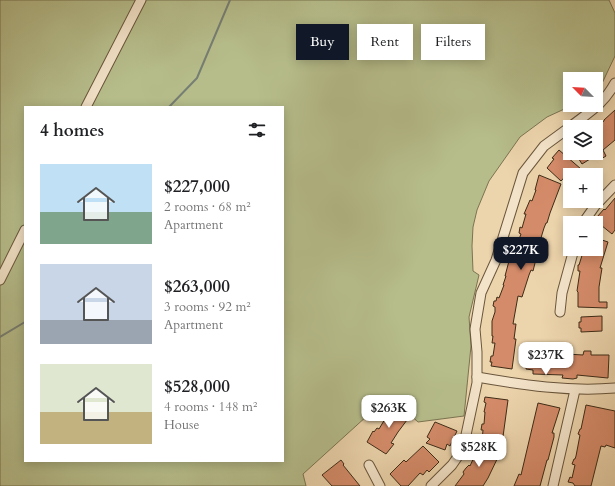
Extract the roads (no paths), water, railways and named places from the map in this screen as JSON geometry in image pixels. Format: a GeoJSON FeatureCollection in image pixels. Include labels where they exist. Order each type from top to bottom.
{"type":"FeatureCollection","features":[{"type":"Feature","properties":{"kind":"street"},"geometry":{"type":"LineString","coordinates":[[87,106],[141,0]]}},
{"type":"Feature","properties":{"kind":"street"},"geometry":{"type":"LineString","coordinates":[[580,120],[596,108],[609,95],[615,82]]}},
{"type":"Feature","properties":{"kind":"street"},"geometry":{"type":"LineString","coordinates":[[431,486],[452,465],[464,449],[477,377],[475,329],[481,293],[498,253],[523,174],[544,146],[563,132]]}},
{"type":"Feature","properties":{"kind":"street"},"geometry":{"type":"LineString","coordinates":[[588,216],[594,206],[615,185]]}},
{"type":"Feature","properties":{"kind":"street"},"geometry":{"type":"LineString","coordinates":[[0,280],[24,232]]}},
{"type":"Feature","properties":{"kind":"street"},"geometry":{"type":"LineString","coordinates":[[560,312],[562,293],[572,256]]}},
{"type":"Feature","properties":{"kind":"street"},"geometry":{"type":"LineString","coordinates":[[477,377],[519,384],[575,390],[615,388]]}},
{"type":"Feature","properties":{"kind":"street"},"geometry":{"type":"LineString","coordinates":[[553,486],[575,390]]}},
{"type":"Feature","properties":{"kind":"street"},"geometry":{"type":"LineString","coordinates":[[369,465],[380,486]]}},
{"type":"Feature","properties":{"kind":"waterway"},"geometry":{"type":"LineString","coordinates":[[170,106],[197,78],[230,0]]}},
{"type":"Feature","properties":{"kind":"waterway"},"geometry":{"type":"LineString","coordinates":[[0,337],[24,323]]}}]}
